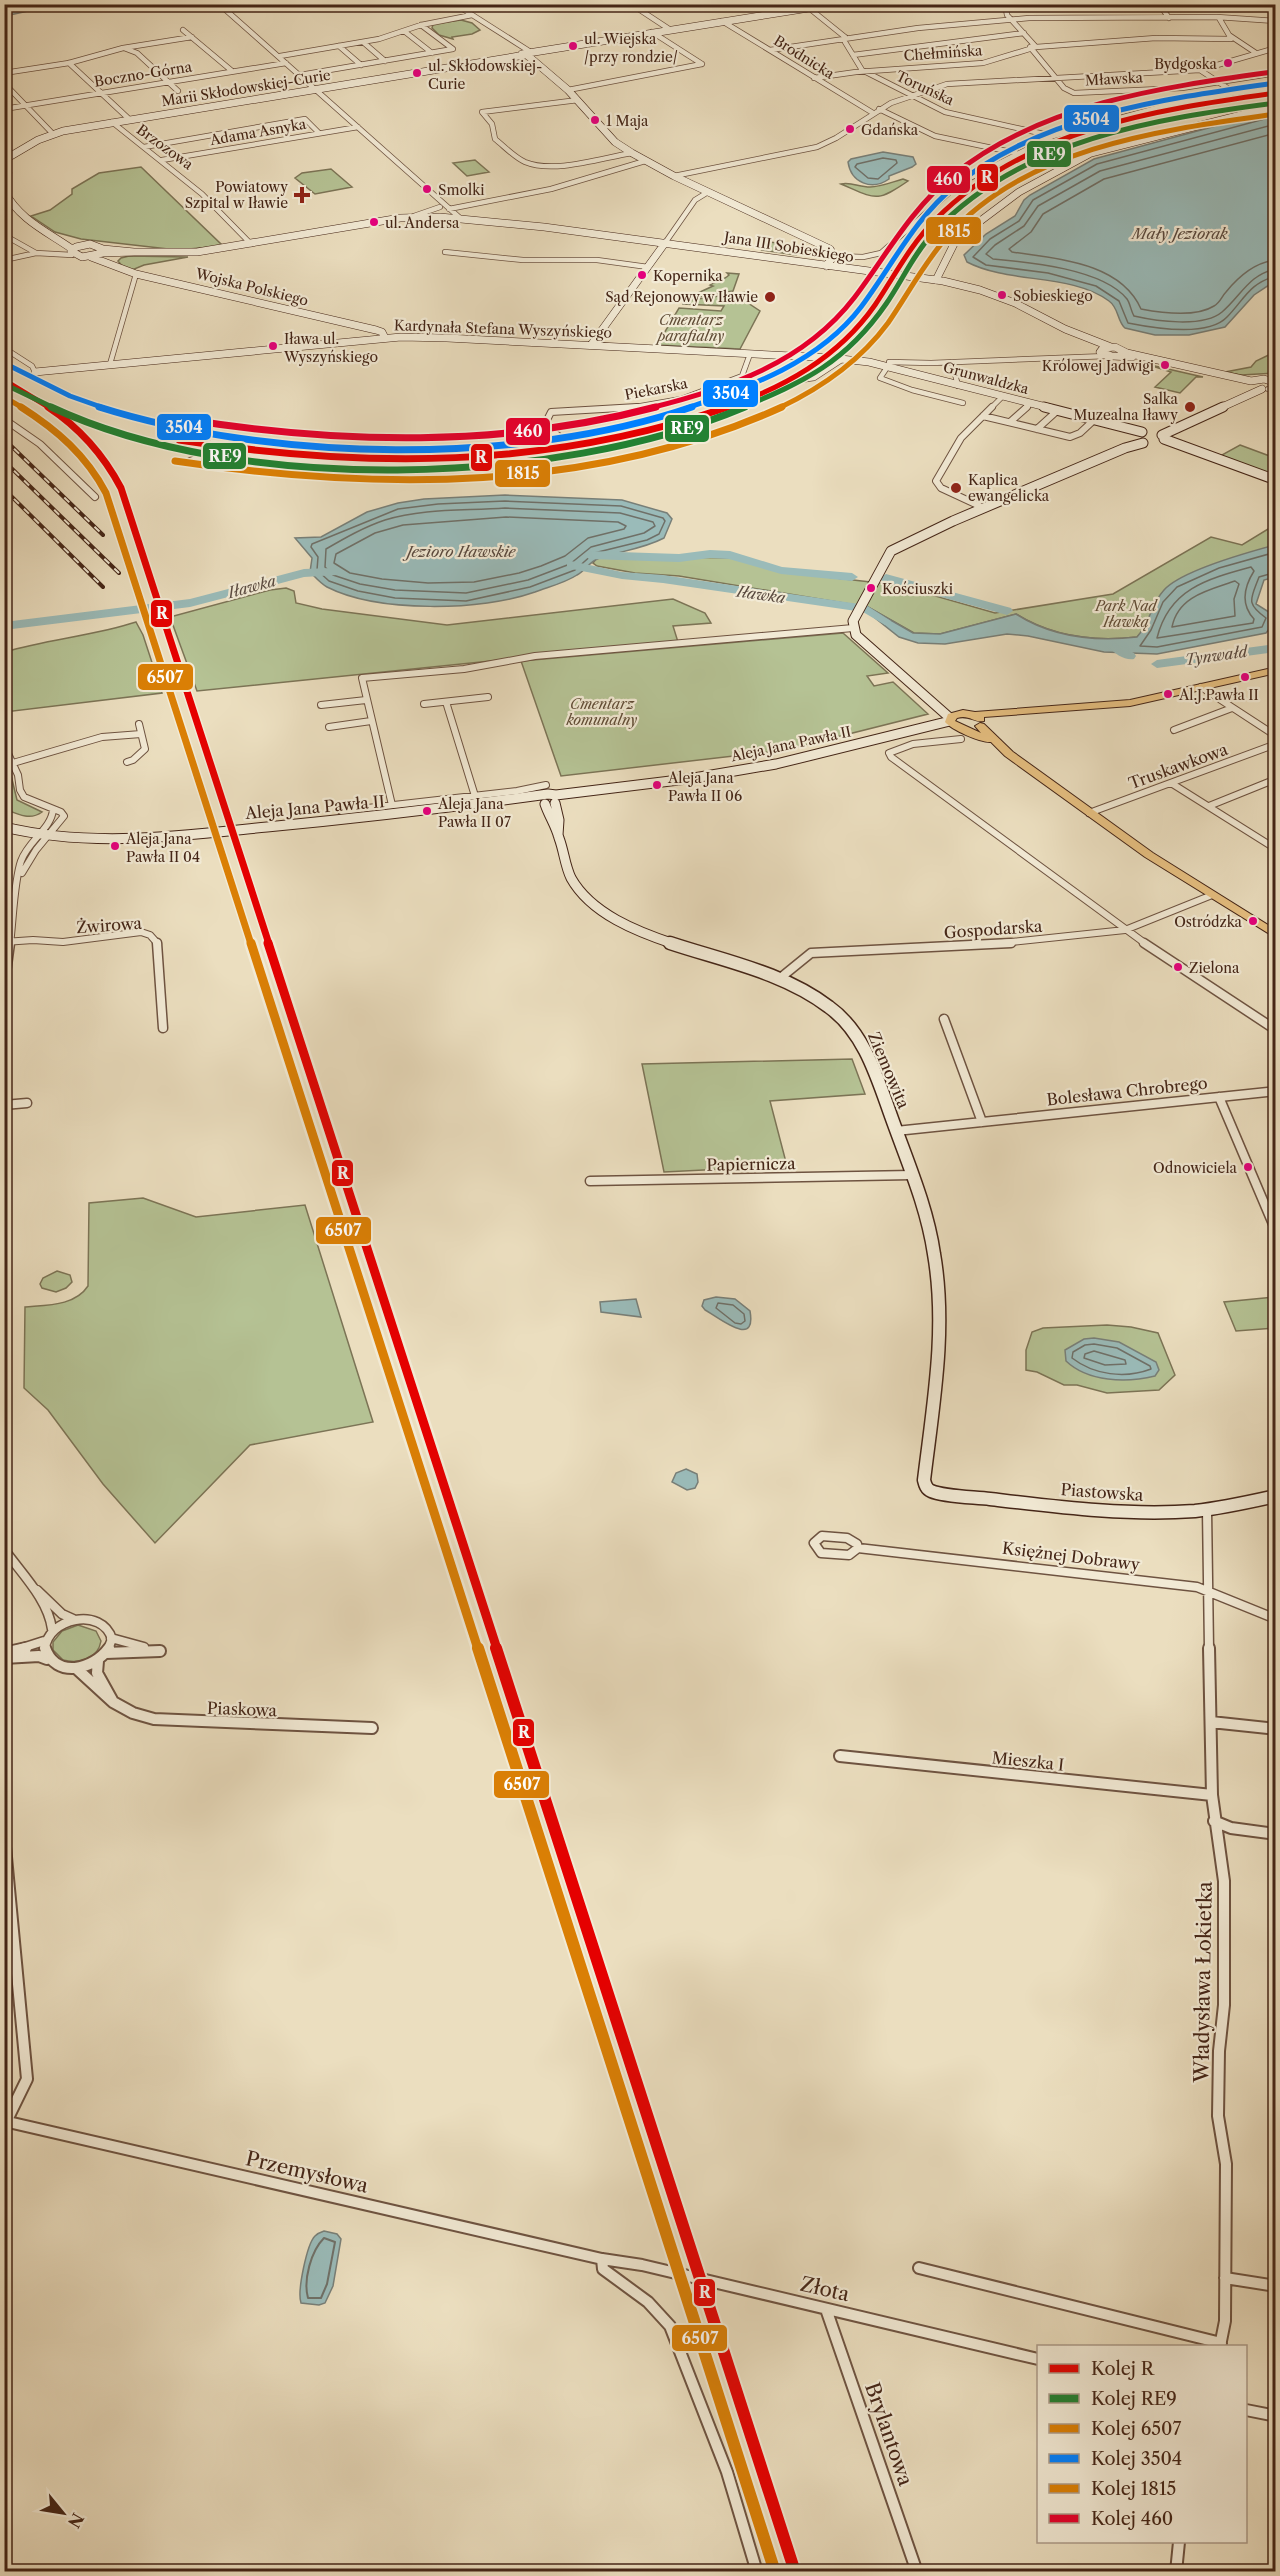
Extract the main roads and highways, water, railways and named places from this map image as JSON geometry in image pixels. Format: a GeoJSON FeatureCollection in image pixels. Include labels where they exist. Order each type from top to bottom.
{"type":"FeatureCollection","features":[{"type":"Feature","properties":{"kind":"main road"},"geometry":{"type":"LineString","coordinates":[[957,727],[1001,716],[1043,710],[1130,703],[1275,670]]}},
{"type":"Feature","properties":{"kind":"main road"},"geometry":{"type":"LineString","coordinates":[[957,727],[962,714],[979,721],[1010,754]]}},
{"type":"Feature","properties":{"kind":"main road"},"geometry":{"type":"LineString","coordinates":[[957,727],[979,735],[1010,754],[1149,855],[1275,935]]}},
{"type":"Feature","properties":{"kind":"water"},"geometry":{"type":"Polygon","coordinates":[[[5,4],[56,4],[56,5],[5,16],[5,4]]]}},
{"type":"Feature","properties":{"kind":"water","name":"Mały Jeziorak"},"geometry":{"type":"Polygon","coordinates":[[[1275,110],[1275,281],[1254,295],[1225,327],[1189,335],[1155,335],[1125,328],[1112,304],[1094,292],[1058,282],[984,269],[967,262],[964,255],[986,234],[1015,216],[1024,200],[1030,195],[1094,159],[1275,110]]]}},
{"type":"Feature","properties":{"kind":"water"},"geometry":{"type":"Polygon","coordinates":[[[883,152],[913,157],[916,164],[889,176],[889,179],[882,183],[863,183],[853,175],[848,162],[851,159],[883,152]]]}},
{"type":"Feature","properties":{"kind":"water","name":"Jezioro Iławskie"},"geometry":{"type":"Polygon","coordinates":[[[505,495],[622,500],[667,513],[672,519],[664,538],[599,558],[562,583],[513,598],[459,606],[401,605],[348,595],[327,587],[310,572],[312,558],[295,538],[321,537],[367,512],[398,503],[424,499],[505,495]]]}},
{"type":"Feature","properties":{"kind":"water"},"geometry":{"type":"Polygon","coordinates":[[[1275,545],[1275,562],[1273,563],[1275,577],[1264,580],[1256,604],[1272,614],[1273,624],[1266,633],[1157,654],[1104,652],[1028,636],[1007,634],[945,644],[918,643],[899,637],[865,610],[868,607],[913,633],[940,634],[1016,614],[1044,628],[1074,636],[1105,639],[1137,637],[1160,595],[1173,583],[1216,563],[1275,545]]]}},
{"type":"Feature","properties":{"kind":"water"},"geometry":{"type":"Polygon","coordinates":[[[716,1297],[735,1299],[750,1311],[751,1322],[748,1328],[735,1327],[705,1310],[702,1306],[704,1300],[716,1297]]]}},
{"type":"Feature","properties":{"kind":"water"},"geometry":{"type":"Polygon","coordinates":[[[636,1299],[641,1317],[601,1312],[600,1302],[636,1299]]]}},
{"type":"Feature","properties":{"kind":"water"},"geometry":{"type":"Polygon","coordinates":[[[1094,1338],[1119,1342],[1156,1362],[1159,1370],[1155,1376],[1144,1378],[1108,1379],[1085,1373],[1066,1361],[1065,1350],[1084,1339],[1094,1338]]]}},
{"type":"Feature","properties":{"kind":"water"},"geometry":{"type":"Polygon","coordinates":[[[686,1469],[697,1474],[698,1482],[695,1488],[687,1490],[672,1482],[676,1473],[686,1469]]]}},
{"type":"Feature","properties":{"kind":"water"},"geometry":{"type":"Polygon","coordinates":[[[324,2231],[337,2234],[341,2239],[333,2286],[325,2303],[319,2305],[301,2303],[302,2279],[309,2248],[315,2236],[324,2231]]]}},
{"type":"Feature","properties":{"kind":"waterway","name":"Iławka"},"geometry":{"type":"LineString","coordinates":[[589,555],[679,558],[710,554],[730,555],[781,570],[852,577]]}},
{"type":"Feature","properties":{"kind":"waterway","name":"Iławka"},"geometry":{"type":"LineString","coordinates":[[571,565],[622,575],[866,609],[885,621]]}},
{"type":"Feature","properties":{"kind":"waterway","name":"Iławka"},"geometry":{"type":"LineString","coordinates":[[4,626],[190,603],[304,573],[333,572]]}},
{"type":"Feature","properties":{"kind":"waterway","name":"Iławka"},"geometry":{"type":"LineString","coordinates":[[886,578],[1007,611]]}},
{"type":"Feature","properties":{"kind":"waterway","name":"Tynwałd"},"geometry":{"type":"LineString","coordinates":[[1115,647],[1130,656]]}},
{"type":"Feature","properties":{"kind":"waterway","name":"Tynwałd"},"geometry":{"type":"LineString","coordinates":[[1157,664],[1276,648]]}},
{"type":"Feature","properties":{"kind":"railway"},"geometry":{"type":"LineString","coordinates":[[4,439],[103,535]]}},
{"type":"Feature","properties":{"kind":"railway"},"geometry":{"type":"LineString","coordinates":[[4,461],[119,573]]}},
{"type":"Feature","properties":{"kind":"railway"},"geometry":{"type":"LineString","coordinates":[[4,489],[103,587]]}},
{"type":"Feature","properties":{"kind":"rail line","name":"460"},"geometry":{"type":"LineString","coordinates":[[183,419],[301,435],[418,439],[534,431],[593,421],[693,397],[753,375],[808,344],[826,329],[855,297],[891,243],[918,208],[953,175],[993,148],[1036,127],[1130,96],[1178,86],[1273,72]]}},
{"type":"Feature","properties":{"kind":"rail line","name":"3504"},"geometry":{"type":"LineString","coordinates":[[8,365],[70,396],[109,410],[216,434],[302,445],[392,449],[483,446],[574,436],[661,417],[742,390],[813,353],[831,340],[860,308],[922,218],[955,186],[994,159],[1038,137],[1133,107],[1275,83]]}},
{"type":"Feature","properties":{"kind":"rail line","name":"R"},"geometry":{"type":"LineString","coordinates":[[179,440],[302,456],[362,460],[422,460],[541,451],[601,441],[708,414],[774,388],[815,365],[834,351],[863,322],[909,253],[934,221],[968,190],[1007,164],[1048,144],[1093,128],[1138,116],[1276,93]]}},
{"type":"Feature","properties":{"kind":"rail line","name":"RE9"},"geometry":{"type":"LineString","coordinates":[[4,384],[81,420],[144,440],[252,461],[327,468],[405,469],[484,466],[563,457],[639,442],[710,421],[775,394],[825,368],[846,351],[872,323],[934,232],[967,201],[1005,175],[1047,155],[1138,126],[1276,103]]}},
{"type":"Feature","properties":{"kind":"rail line","name":"1815"},"geometry":{"type":"LineString","coordinates":[[175,461],[300,477],[361,481],[482,478],[604,461],[713,434],[781,407],[803,396],[844,369],[875,339],[949,235],[982,205],[1019,182],[1059,162],[1145,136],[1276,114]]}},
{"type":"Feature","properties":{"kind":"rail line","name":"R"},"geometry":{"type":"LineString","coordinates":[[4,380],[72,425],[99,452],[121,488],[795,2572]]}},
{"type":"Feature","properties":{"kind":"rail line","name":"6507"},"geometry":{"type":"LineString","coordinates":[[4,397],[50,426],[76,449],[106,493],[775,2572]]}},
{"type":"Feature","properties":{"kind":"place","name":"ul. Wiejska /przy rondzie/"},"geometry":{"type":"Point","coordinates":[573,46]}},
{"type":"Feature","properties":{"kind":"place","name":"Bydgoska"},"geometry":{"type":"Point","coordinates":[1228,63]}},
{"type":"Feature","properties":{"kind":"place","name":"ul. Skłodowskiej- Curie"},"geometry":{"type":"Point","coordinates":[417,73]}},
{"type":"Feature","properties":{"kind":"place","name":"1 Maja"},"geometry":{"type":"Point","coordinates":[595,120]}},
{"type":"Feature","properties":{"kind":"place","name":"Gdańska"},"geometry":{"type":"Point","coordinates":[850,129]}},
{"type":"Feature","properties":{"kind":"place","name":"Smolki"},"geometry":{"type":"Point","coordinates":[427,189]}},
{"type":"Feature","properties":{"kind":"place","name":"Powiatowy Szpital w Iławie"},"geometry":{"type":"Point","coordinates":[302,195]}},
{"type":"Feature","properties":{"kind":"place","name":"ul. Andersa"},"geometry":{"type":"Point","coordinates":[374,222]}},
{"type":"Feature","properties":{"kind":"place","name":"Kopernika"},"geometry":{"type":"Point","coordinates":[642,275]}},
{"type":"Feature","properties":{"kind":"place","name":"Sobieskiego"},"geometry":{"type":"Point","coordinates":[1002,295]}},
{"type":"Feature","properties":{"kind":"place","name":"Sąd Rejonowy w Iławie"},"geometry":{"type":"Point","coordinates":[770,297]}},
{"type":"Feature","properties":{"kind":"place","name":"Iława ul. Wyszyńskiego"},"geometry":{"type":"Point","coordinates":[273,346]}},
{"type":"Feature","properties":{"kind":"place","name":"Królowej Jadwigi"},"geometry":{"type":"Point","coordinates":[1165,365]}},
{"type":"Feature","properties":{"kind":"place","name":"Salka Muzealna Iławy"},"geometry":{"type":"Point","coordinates":[1190,407]}},
{"type":"Feature","properties":{"kind":"place","name":"Kaplica ewangelicka"},"geometry":{"type":"Point","coordinates":[956,488]}},
{"type":"Feature","properties":{"kind":"place","name":"Kościuszki"},"geometry":{"type":"Point","coordinates":[871,588]}},
{"type":"Feature","properties":{"kind":"place","name":"Al.J.Pawła II"},"geometry":{"type":"Point","coordinates":[1168,694]}},
{"type":"Feature","properties":{"kind":"place","name":"Aleja Jana Pawła II 06"},"geometry":{"type":"Point","coordinates":[657,785]}},
{"type":"Feature","properties":{"kind":"place","name":"Aleja Jana Pawła II 07"},"geometry":{"type":"Point","coordinates":[427,811]}},
{"type":"Feature","properties":{"kind":"place","name":"Aleja Jana Pawła II 04"},"geometry":{"type":"Point","coordinates":[115,846]}},
{"type":"Feature","properties":{"kind":"place","name":"Ostródzka"},"geometry":{"type":"Point","coordinates":[1253,921]}},
{"type":"Feature","properties":{"kind":"place","name":"Zielona"},"geometry":{"type":"Point","coordinates":[1178,967]}},
{"type":"Feature","properties":{"kind":"place","name":"Odnowiciela"},"geometry":{"type":"Point","coordinates":[1248,1167]}},
{"type":"Feature","properties":{"kind":"park label","name":"Cmentarz parafialny"},"geometry":{"type":"Point","coordinates":[691,328]}},
{"type":"Feature","properties":{"kind":"park label","name":"Park Nad Iławką"},"geometry":{"type":"Point","coordinates":[1126,614]}},
{"type":"Feature","properties":{"kind":"park label","name":"Cmentarz komunalny"},"geometry":{"type":"Point","coordinates":[602,712]}}]}
